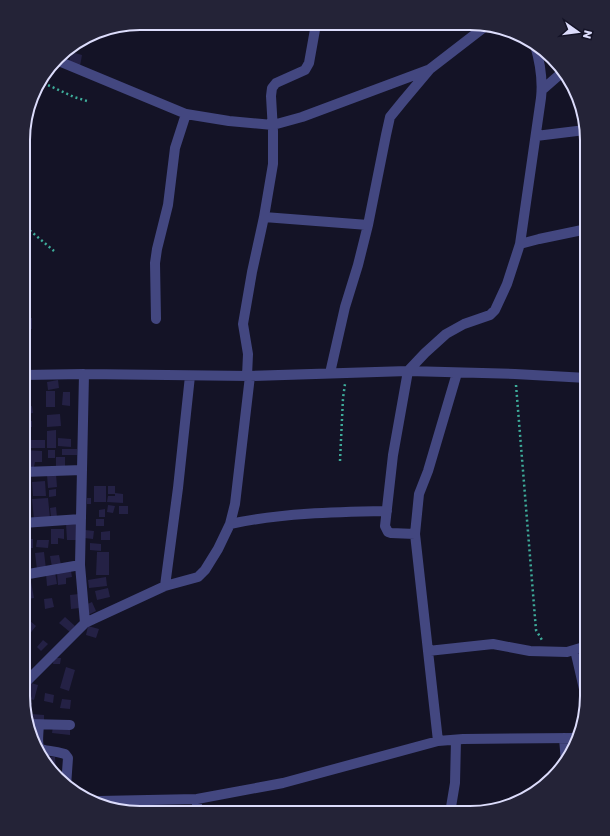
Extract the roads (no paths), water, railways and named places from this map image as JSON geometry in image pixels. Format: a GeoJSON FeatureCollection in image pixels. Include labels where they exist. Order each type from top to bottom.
{"type":"FeatureCollection","features":[{"type":"Feature","properties":{"kind":"street"},"geometry":{"type":"LineString","coordinates":[[30,678],[85,623],[165,586],[198,577],[205,570],[218,549],[230,524],[235,504],[248,376],[248,354],[243,324],[273,164],[273,125],[270,96],[272,88],[276,84],[305,70],[310,63],[315,30]]}},
{"type":"Feature","properties":{"kind":"street"},"geometry":{"type":"LineString","coordinates":[[330,373],[345,307],[368,225],[390,117],[430,69],[480,31]]}},
{"type":"Feature","properties":{"kind":"street"},"geometry":{"type":"LineString","coordinates":[[415,534],[388,532],[385,526],[393,455],[408,371],[446,334],[464,324],[490,315],[495,310],[507,284],[520,244],[536,136],[542,90],[538,54]]}},
{"type":"Feature","properties":{"kind":"street"},"geometry":{"type":"LineString","coordinates":[[62,62],[186,114],[229,121],[273,125],[302,117],[430,69]]}},
{"type":"Feature","properties":{"kind":"street"},"geometry":{"type":"LineString","coordinates":[[542,90],[559,76]]}},
{"type":"Feature","properties":{"kind":"street"},"geometry":{"type":"LineString","coordinates":[[156,319],[155,263],[157,248],[168,205],[175,148],[186,114]]}},
{"type":"Feature","properties":{"kind":"street"},"geometry":{"type":"LineString","coordinates":[[536,136],[579,131]]}},
{"type":"Feature","properties":{"kind":"street"},"geometry":{"type":"LineString","coordinates":[[264,217],[368,225]]}},
{"type":"Feature","properties":{"kind":"street"},"geometry":{"type":"LineString","coordinates":[[520,244],[580,230]]}},
{"type":"Feature","properties":{"kind":"street"},"geometry":{"type":"LineString","coordinates":[[30,375],[248,376],[408,371],[580,378]]}},
{"type":"Feature","properties":{"kind":"street"},"geometry":{"type":"LineString","coordinates":[[438,741],[415,534],[419,494],[428,472],[457,373]]}},
{"type":"Feature","properties":{"kind":"street"},"geometry":{"type":"LineString","coordinates":[[84,374],[80,565],[85,623]]}},
{"type":"Feature","properties":{"kind":"street"},"geometry":{"type":"LineString","coordinates":[[165,586],[178,488],[190,376]]}},
{"type":"Feature","properties":{"kind":"street"},"geometry":{"type":"LineString","coordinates":[[30,472],[82,470]]}},
{"type":"Feature","properties":{"kind":"street"},"geometry":{"type":"LineString","coordinates":[[230,524],[268,518],[331,513],[387,511]]}},
{"type":"Feature","properties":{"kind":"street"},"geometry":{"type":"LineString","coordinates":[[30,523],[81,519]]}},
{"type":"Feature","properties":{"kind":"street"},"geometry":{"type":"LineString","coordinates":[[30,574],[80,565]]}},
{"type":"Feature","properties":{"kind":"street"},"geometry":{"type":"LineString","coordinates":[[428,650],[493,644],[530,651],[550,652],[566,652],[580,648]]}},
{"type":"Feature","properties":{"kind":"street"},"geometry":{"type":"LineString","coordinates":[[575,650],[580,672]]}},
{"type":"Feature","properties":{"kind":"street"},"geometry":{"type":"LineString","coordinates":[[34,724],[70,725]]}},
{"type":"Feature","properties":{"kind":"street"},"geometry":{"type":"LineString","coordinates":[[564,738],[565,751]]}},
{"type":"Feature","properties":{"kind":"street"},"geometry":{"type":"LineString","coordinates":[[108,801],[197,799],[283,783],[438,741],[572,738]]}},
{"type":"Feature","properties":{"kind":"street"},"geometry":{"type":"LineString","coordinates":[[451,806],[455,783],[456,740]]}},
{"type":"Feature","properties":{"kind":"street"},"geometry":{"type":"LineString","coordinates":[[45,750],[65,754],[68,758],[67,778]]}},
{"type":"Feature","properties":{"kind":"street"},"geometry":{"type":"LineString","coordinates":[[197,799],[197,806]]}}]}
